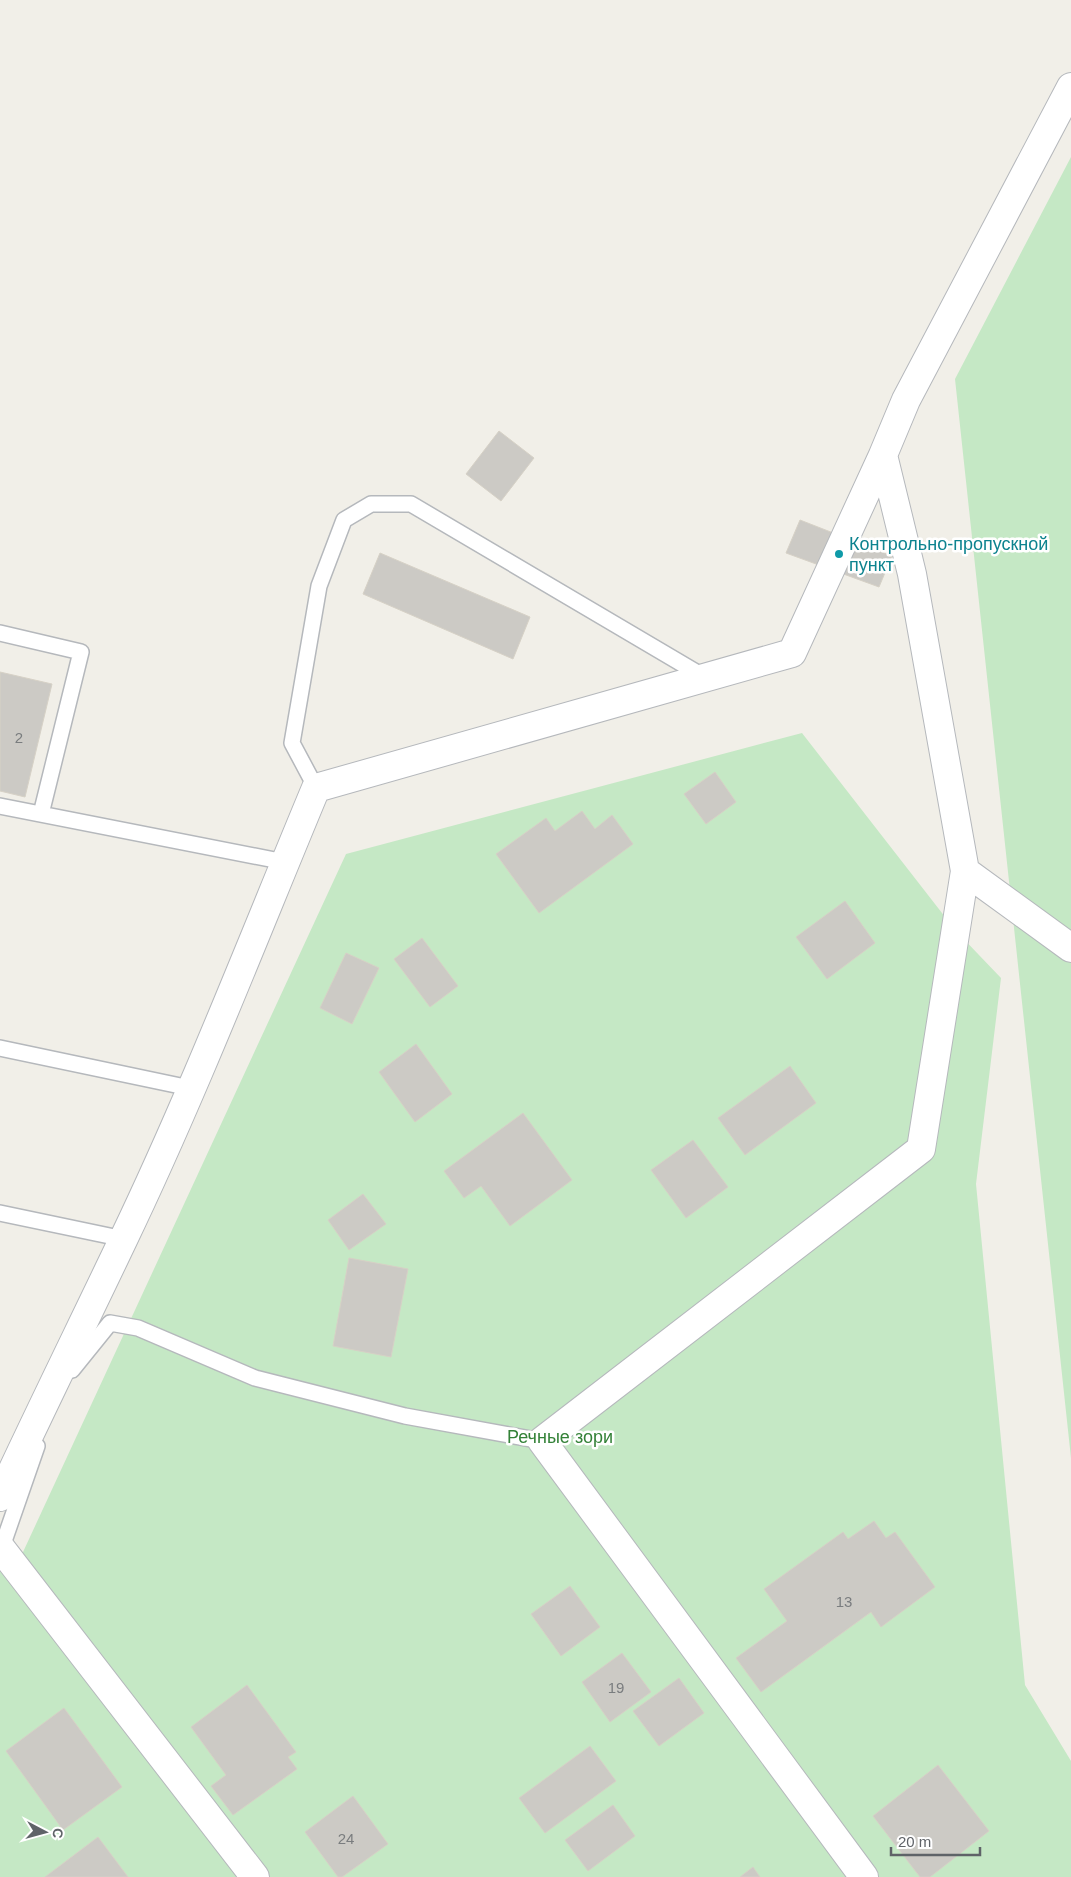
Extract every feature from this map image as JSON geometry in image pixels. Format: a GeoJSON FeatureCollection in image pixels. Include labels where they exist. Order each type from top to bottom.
{"type":"FeatureCollection","features":[{"type":"Feature","properties":{"kind":"street"},"geometry":{"type":"LineString","coordinates":[[0,1497],[82,1322],[124,1240],[316,788],[792,653],[883,455],[906,400],[1071,87]]}},
{"type":"Feature","properties":{"kind":"street"},"geometry":{"type":"LineString","coordinates":[[864,1877],[542,1441],[921,1149],[965,872],[912,574],[883,455]]}},
{"type":"Feature","properties":{"kind":"street"},"geometry":{"type":"LineString","coordinates":[[965,872],[1071,948]]}},
{"type":"Feature","properties":{"kind":"street"},"geometry":{"type":"LineString","coordinates":[[0,1547],[255,1877]]}},
{"type":"Feature","properties":{"kind":"lane"},"geometry":{"type":"LineString","coordinates":[[316,788],[292,743],[319,586],[344,520],[371,504],[411,504],[706,678]]}},
{"type":"Feature","properties":{"kind":"lane"},"geometry":{"type":"LineString","coordinates":[[0,633],[81,652],[41,814]]}},
{"type":"Feature","properties":{"kind":"lane"},"geometry":{"type":"LineString","coordinates":[[0,806],[285,862]]}},
{"type":"Feature","properties":{"kind":"lane"},"geometry":{"type":"LineString","coordinates":[[0,1048],[190,1088]]}},
{"type":"Feature","properties":{"kind":"lane"},"geometry":{"type":"LineString","coordinates":[[0,1213],[124,1240]]}},
{"type":"Feature","properties":{"kind":"lane"},"geometry":{"type":"LineString","coordinates":[[0,1541],[4,1544],[38,1443],[73,1366],[110,1323],[138,1328],[255,1378],[405,1416],[542,1441]]}},
{"type":"Feature","properties":{"kind":"green space"},"geometry":{"type":"Polygon","coordinates":[[[1071,157],[1071,1458],[955,379],[1071,157]]]}},
{"type":"Feature","properties":{"kind":"green space","name":"Речные зори"},"geometry":{"type":"Polygon","coordinates":[[[802,733],[956,931],[1001,978],[976,1184],[1025,1685],[1071,1761],[1071,1877],[0,1877],[0,1568],[11,1578],[346,854],[802,733]]]}},
{"type":"Feature","properties":{"kind":"building"},"geometry":{"type":"Polygon","coordinates":[[[499,431],[534,458],[501,501],[466,474],[499,431]]]}},
{"type":"Feature","properties":{"kind":"building","name":"Контрольно-пропускной пункт"},"geometry":{"type":"Polygon","coordinates":[[[800,520],[892,556],[879,587],[786,553],[800,520]]]}},
{"type":"Feature","properties":{"kind":"building"},"geometry":{"type":"Polygon","coordinates":[[[380,553],[530,617],[513,659],[363,594],[380,553]]]}},
{"type":"Feature","properties":{"kind":"building"},"geometry":{"type":"Polygon","coordinates":[[[0,672],[52,684],[25,797],[0,791],[0,672]]]}},
{"type":"Feature","properties":{"kind":"building"},"geometry":{"type":"Polygon","coordinates":[[[715,772],[736,802],[706,824],[684,794],[715,772]]]}},
{"type":"Feature","properties":{"kind":"building"},"geometry":{"type":"Polygon","coordinates":[[[582,811],[595,829],[612,815],[633,844],[539,913],[496,854],[546,818],[555,831],[582,811]]]}},
{"type":"Feature","properties":{"kind":"building"},"geometry":{"type":"Polygon","coordinates":[[[845,901],[875,943],[827,979],[796,937],[845,901]]]}},
{"type":"Feature","properties":{"kind":"building"},"geometry":{"type":"Polygon","coordinates":[[[422,938],[458,986],[430,1007],[394,959],[422,938]]]}},
{"type":"Feature","properties":{"kind":"building"},"geometry":{"type":"Polygon","coordinates":[[[346,953],[379,968],[352,1024],[320,1008],[346,953]]]}},
{"type":"Feature","properties":{"kind":"building"},"geometry":{"type":"Polygon","coordinates":[[[416,1044],[452,1094],[415,1122],[379,1072],[416,1044]]]}},
{"type":"Feature","properties":{"kind":"building"},"geometry":{"type":"Polygon","coordinates":[[[790,1066],[816,1103],[745,1155],[718,1118],[790,1066]]]}},
{"type":"Feature","properties":{"kind":"building"},"geometry":{"type":"Polygon","coordinates":[[[523,1113],[572,1180],[510,1226],[481,1186],[464,1198],[444,1171],[523,1113]]]}},
{"type":"Feature","properties":{"kind":"building"},"geometry":{"type":"Polygon","coordinates":[[[693,1140],[728,1187],[686,1218],[651,1170],[693,1140]]]}},
{"type":"Feature","properties":{"kind":"building"},"geometry":{"type":"Polygon","coordinates":[[[363,1194],[386,1224],[349,1250],[328,1220],[363,1194]]]}},
{"type":"Feature","properties":{"kind":"building"},"geometry":{"type":"Polygon","coordinates":[[[349,1258],[408,1269],[391,1357],[333,1346],[349,1258]]]}},
{"type":"Feature","properties":{"kind":"building"},"geometry":{"type":"Polygon","coordinates":[[[874,1521],[886,1538],[895,1532],[935,1587],[881,1627],[871,1612],[761,1692],[736,1658],[787,1621],[764,1589],[843,1532],[848,1539],[874,1521]]]}},
{"type":"Feature","properties":{"kind":"building"},"geometry":{"type":"Polygon","coordinates":[[[570,1586],[600,1627],[561,1656],[531,1614],[570,1586]]]}},
{"type":"Feature","properties":{"kind":"building"},"geometry":{"type":"Polygon","coordinates":[[[622,1653],[651,1692],[610,1722],[582,1682],[622,1653]]]}},
{"type":"Feature","properties":{"kind":"building"},"geometry":{"type":"Polygon","coordinates":[[[679,1678],[704,1713],[659,1746],[633,1711],[679,1678]]]}},
{"type":"Feature","properties":{"kind":"building"},"geometry":{"type":"Polygon","coordinates":[[[247,1685],[296,1752],[288,1757],[297,1769],[233,1815],[211,1786],[226,1775],[191,1727],[247,1685]]]}},
{"type":"Feature","properties":{"kind":"building"},"geometry":{"type":"Polygon","coordinates":[[[64,1708],[122,1787],[63,1830],[6,1751],[64,1708]]]}},
{"type":"Feature","properties":{"kind":"building"},"geometry":{"type":"Polygon","coordinates":[[[590,1746],[616,1781],[545,1833],[519,1798],[590,1746]]]}},
{"type":"Feature","properties":{"kind":"building"},"geometry":{"type":"Polygon","coordinates":[[[938,1765],[989,1831],[930,1877],[920,1877],[873,1816],[938,1765]]]}},
{"type":"Feature","properties":{"kind":"building"},"geometry":{"type":"Polygon","coordinates":[[[353,1796],[388,1844],[342,1877],[338,1877],[305,1832],[353,1796]]]}},
{"type":"Feature","properties":{"kind":"building"},"geometry":{"type":"Polygon","coordinates":[[[613,1805],[635,1836],[588,1871],[565,1840],[613,1805]]]}},
{"type":"Feature","properties":{"kind":"building"},"geometry":{"type":"Polygon","coordinates":[[[98,1837],[128,1877],[45,1877],[98,1837]]]}},
{"type":"Feature","properties":{"kind":"building"},"geometry":{"type":"Polygon","coordinates":[[[753,1867],[760,1877],[740,1877],[753,1867]]]}},
{"type":"Feature","properties":{"kind":"place","name":"Контрольно-пропускной пункт"},"geometry":{"type":"Point","coordinates":[839,554]}}]}
